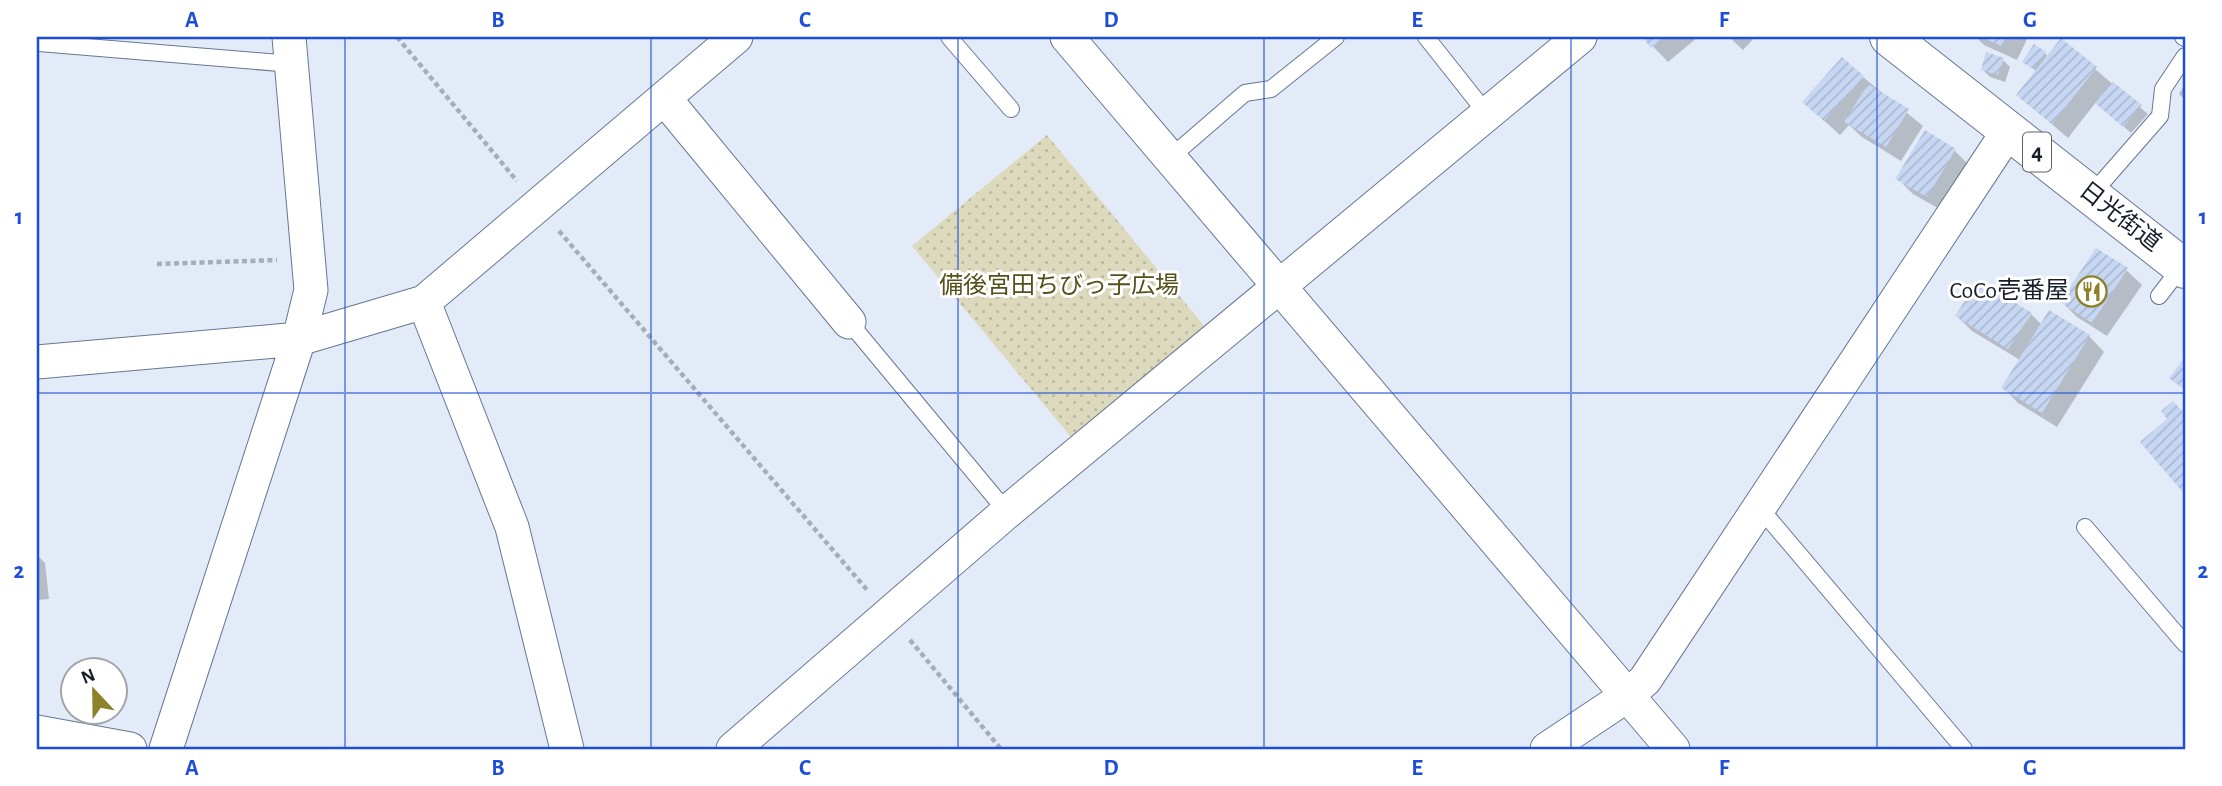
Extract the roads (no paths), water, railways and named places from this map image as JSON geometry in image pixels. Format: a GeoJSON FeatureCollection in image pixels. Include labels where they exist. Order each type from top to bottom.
{"type":"FeatureCollection","features":[{"type":"Feature","properties":{"kind":"highway","name":"日光街道"},"geometry":{"type":"LineString","coordinates":[[1889,37],[2183,267]]}},
{"type":"Feature","properties":{"kind":"street"},"geometry":{"type":"LineString","coordinates":[[37,362],[299,339],[424,302],[536,204],[736,37]]}},
{"type":"Feature","properties":{"kind":"street"},"geometry":{"type":"LineString","coordinates":[[1067,37],[1673,749]]}},
{"type":"Feature","properties":{"kind":"street"},"geometry":{"type":"LineString","coordinates":[[733,749],[1007,512],[1580,37]]}},
{"type":"Feature","properties":{"kind":"street"},"geometry":{"type":"LineString","coordinates":[[166,749],[299,339],[311,290],[290,50]]}},
{"type":"Feature","properties":{"kind":"street"},"geometry":{"type":"LineString","coordinates":[[665,99],[849,322]]}},
{"type":"Feature","properties":{"kind":"street"},"geometry":{"type":"LineString","coordinates":[[1547,749],[1628,695],[1645,680],[2009,130]]}},
{"type":"Feature","properties":{"kind":"street"},"geometry":{"type":"LineString","coordinates":[[424,302],[512,527],[567,749]]}},
{"type":"Feature","properties":{"kind":"street"},"geometry":{"type":"LineString","coordinates":[[37,732],[130,749]]}},
{"type":"Feature","properties":{"kind":"lane"},"geometry":{"type":"LineString","coordinates":[[949,37],[1011,109]]}},
{"type":"Feature","properties":{"kind":"lane"},"geometry":{"type":"LineString","coordinates":[[1171,157],[1245,93],[1271,89],[1336,37]]}},
{"type":"Feature","properties":{"kind":"lane"},"geometry":{"type":"LineString","coordinates":[[1426,37],[1487,114]]}},
{"type":"Feature","properties":{"kind":"lane"},"geometry":{"type":"LineString","coordinates":[[39,43],[290,50]]}},
{"type":"Feature","properties":{"kind":"lane"},"geometry":{"type":"LineString","coordinates":[[2091,195],[2160,116],[2163,89],[2185,55]]}},
{"type":"Feature","properties":{"kind":"lane"},"geometry":{"type":"LineString","coordinates":[[2159,296],[2183,267]]}},
{"type":"Feature","properties":{"kind":"lane"},"geometry":{"type":"LineString","coordinates":[[849,322],[1007,512]]}},
{"type":"Feature","properties":{"kind":"lane"},"geometry":{"type":"LineString","coordinates":[[1759,507],[1964,749]]}},
{"type":"Feature","properties":{"kind":"lane"},"geometry":{"type":"LineString","coordinates":[[2085,527],[2185,644]]}},
{"type":"Feature","properties":{"kind":"place","name":"CoCo壱番屋"},"geometry":{"type":"Point","coordinates":[2092,291]}},
{"type":"Feature","properties":{"kind":"park label","name":"備後宮田ちびっ子広場"},"geometry":{"type":"Point","coordinates":[1059,286]}}]}
